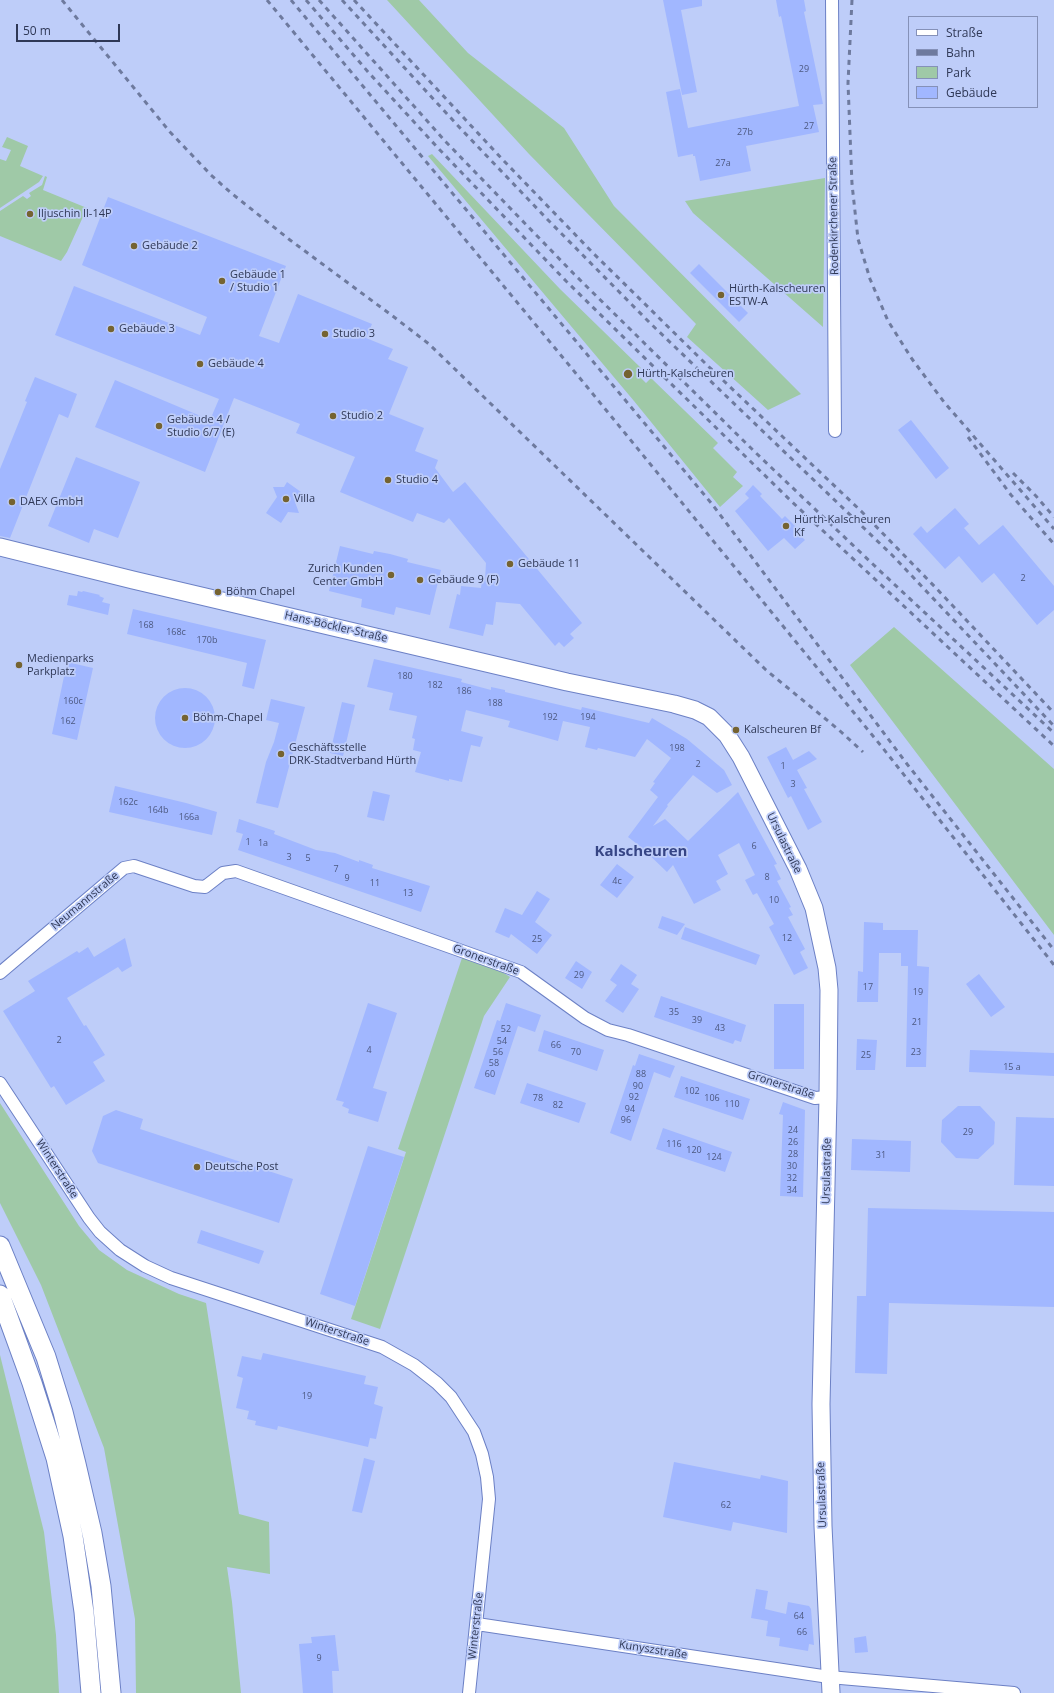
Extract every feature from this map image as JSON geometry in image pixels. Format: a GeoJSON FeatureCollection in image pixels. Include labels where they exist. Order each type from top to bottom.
{"type":"FeatureCollection","features":[{"type":"Feature","properties":{"kind":"main road"},"geometry":{"type":"LineString","coordinates":[[0,1246],[46,1357],[63,1412],[76,1464],[92,1533],[101,1586],[111,1693]]}},
{"type":"Feature","properties":{"kind":"main road"},"geometry":{"type":"LineString","coordinates":[[0,1295],[32,1384],[56,1458],[73,1536],[84,1612],[91,1693]]}},
{"type":"Feature","properties":{"kind":"street","name":"Rodenkirchener Straße"},"geometry":{"type":"LineString","coordinates":[[832,0],[836,432]]}},
{"type":"Feature","properties":{"kind":"street","name":"Hans-Böckler-Straße"},"geometry":{"type":"LineString","coordinates":[[0,547],[133,580],[567,682],[674,704]]}},
{"type":"Feature","properties":{"kind":"street","name":"Ursulastraße"},"geometry":{"type":"LineString","coordinates":[[674,704],[695,710],[709,717],[727,735],[741,757],[794,862],[814,908],[825,961],[829,990],[821,1469],[830,1685]]}},
{"type":"Feature","properties":{"kind":"street","name":"Neumannstraße"},"geometry":{"type":"LineString","coordinates":[[0,973],[124,868],[134,866],[194,886],[205,887]]}},
{"type":"Feature","properties":{"kind":"street","name":"Gronerstraße"},"geometry":{"type":"LineString","coordinates":[[205,887],[222,873],[236,871],[521,972],[586,1018],[608,1030],[628,1035],[815,1098],[828,1097]]}},
{"type":"Feature","properties":{"kind":"street","name":"Winterstraße"},"geometry":{"type":"LineString","coordinates":[[0,1083],[89,1218],[100,1232],[120,1250],[145,1266],[171,1278],[382,1347],[414,1365],[437,1383],[451,1397],[474,1432],[482,1454],[487,1477],[489,1499],[469,1693]]}},
{"type":"Feature","properties":{"kind":"street","name":"Kunyszstraße"},"geometry":{"type":"LineString","coordinates":[[477,1624],[830,1685],[1014,1693]]}},
{"type":"Feature","properties":{"kind":"green space"},"geometry":{"type":"Polygon","coordinates":[[[387,0],[419,0],[468,53],[564,128],[614,206],[801,394],[768,410],[687,337],[696,324],[529,154],[387,0]]]}},
{"type":"Feature","properties":{"kind":"green space"},"geometry":{"type":"Polygon","coordinates":[[[7,137],[28,146],[20,166],[43,176],[39,182],[0,208],[0,159],[6,161],[11,150],[2,147],[7,137]]]}},
{"type":"Feature","properties":{"kind":"green space"},"geometry":{"type":"Polygon","coordinates":[[[432,154],[560,289],[641,368],[636,373],[646,383],[651,378],[718,443],[713,448],[737,472],[733,477],[743,486],[720,507],[634,401],[428,156],[432,154]]]}},
{"type":"Feature","properties":{"kind":"green space"},"geometry":{"type":"Polygon","coordinates":[[[45,176],[47,177],[43,190],[87,208],[67,252],[61,261],[0,236],[0,211],[23,196],[27,199],[31,196],[29,193],[42,185],[45,176]]]}},
{"type":"Feature","properties":{"kind":"green space"},"geometry":{"type":"Polygon","coordinates":[[[825,178],[823,327],[693,213],[685,201],[825,178]]]}},
{"type":"Feature","properties":{"kind":"green space"},"geometry":{"type":"Polygon","coordinates":[[[894,627],[1054,769],[1054,935],[850,665],[894,627]]]}},
{"type":"Feature","properties":{"kind":"green space"},"geometry":{"type":"Polygon","coordinates":[[[463,955],[490,964],[510,977],[484,1016],[380,1329],[351,1319],[406,1152],[398,1149],[463,955]]]}},
{"type":"Feature","properties":{"kind":"green space"},"geometry":{"type":"Polygon","coordinates":[[[0,1103],[79,1226],[99,1250],[127,1270],[179,1294],[206,1303],[239,1514],[269,1522],[270,1574],[227,1567],[241,1693],[136,1693],[135,1619],[104,1448],[41,1285],[0,1203],[0,1103]]]}},
{"type":"Feature","properties":{"kind":"green space"},"geometry":{"type":"Polygon","coordinates":[[[0,1355],[44,1532],[56,1635],[59,1693],[0,1693],[0,1355]]]}},
{"type":"Feature","properties":{"kind":"building"},"geometry":{"type":"Polygon","coordinates":[[[663,0],[702,0],[702,6],[681,10],[697,92],[682,95],[663,0]]]}},
{"type":"Feature","properties":{"kind":"building"},"geometry":{"type":"Polygon","coordinates":[[[776,0],[804,0],[806,11],[804,12],[823,104],[813,105],[819,132],[746,146],[751,171],[700,181],[695,156],[693,156],[693,154],[678,157],[666,92],[680,89],[688,128],[799,106],[781,16],[779,17],[776,0]]]}},
{"type":"Feature","properties":{"kind":"building"},"geometry":{"type":"Polygon","coordinates":[[[108,197],[286,266],[259,336],[279,343],[298,294],[372,324],[366,338],[393,349],[388,359],[408,367],[389,414],[424,428],[415,451],[438,460],[435,468],[453,492],[465,482],[582,623],[570,634],[574,638],[564,647],[559,642],[555,646],[520,604],[496,602],[493,625],[486,624],[483,636],[449,628],[457,594],[460,595],[461,586],[481,588],[482,579],[485,580],[486,563],[449,518],[444,523],[417,513],[413,522],[340,492],[355,457],[296,433],[300,424],[234,398],[205,472],[95,427],[115,380],[210,420],[219,399],[55,335],[74,286],[200,335],[207,317],[82,265],[108,197]]]}},
{"type":"Feature","properties":{"kind":"building","name":"Hürth-Kalscheuren ESTW-A"},"geometry":{"type":"Polygon","coordinates":[[[699,264],[748,313],[739,322],[690,273],[699,264]]]}},
{"type":"Feature","properties":{"kind":"building","name":"DAEX GmbH"},"geometry":{"type":"Polygon","coordinates":[[[35,377],[77,394],[68,418],[59,414],[10,538],[0,536],[0,469],[27,402],[25,401],[35,377]]]}},
{"type":"Feature","properties":{"kind":"building"},"geometry":{"type":"Polygon","coordinates":[[[911,420],[949,468],[936,479],[898,430],[911,420]]]}},
{"type":"Feature","properties":{"kind":"building"},"geometry":{"type":"Polygon","coordinates":[[[76,457],[140,482],[118,538],[94,529],[89,543],[48,526],[76,457]]]}},
{"type":"Feature","properties":{"kind":"building","name":"Villa"},"geometry":{"type":"Polygon","coordinates":[[[287,482],[301,492],[295,502],[299,513],[288,512],[281,523],[266,513],[277,497],[273,487],[284,487],[287,482]]]}},
{"type":"Feature","properties":{"kind":"building"},"geometry":{"type":"Polygon","coordinates":[[[753,485],[762,494],[760,496],[782,519],[785,516],[796,527],[794,529],[805,540],[795,549],[784,538],[768,551],[735,511],[749,498],[745,494],[753,485]]]}},
{"type":"Feature","properties":{"kind":"building"},"geometry":{"type":"Polygon","coordinates":[[[955,508],[969,524],[964,528],[979,545],[1003,525],[1054,586],[1054,610],[1037,625],[994,573],[982,583],[959,556],[945,569],[913,534],[921,526],[927,533],[955,508]]]}},
{"type":"Feature","properties":{"kind":"building","name":"Gebäude 9 (F)"},"geometry":{"type":"Polygon","coordinates":[[[340,546],[373,554],[374,551],[390,554],[408,559],[407,562],[441,570],[430,615],[396,607],[394,615],[361,607],[362,599],[329,591],[340,546]]]}},
{"type":"Feature","properties":{"kind":"building"},"geometry":{"type":"Polygon","coordinates":[[[78,591],[100,595],[99,596],[104,598],[102,602],[110,604],[108,615],[67,605],[69,595],[77,596],[78,591]]]}},
{"type":"Feature","properties":{"kind":"building"},"geometry":{"type":"Polygon","coordinates":[[[133,609],[266,640],[254,689],[242,686],[247,663],[127,634],[133,609]]]}},
{"type":"Feature","properties":{"kind":"building"},"geometry":{"type":"Polygon","coordinates":[[[374,659],[462,679],[461,682],[491,690],[491,687],[505,690],[505,692],[581,710],[582,707],[649,723],[652,718],[687,739],[724,770],[732,785],[717,793],[693,775],[667,805],[668,806],[653,826],[665,819],[688,841],[738,792],[777,864],[774,865],[781,879],[777,881],[791,907],[789,908],[793,915],[788,917],[805,949],[800,952],[808,968],[794,975],[769,927],[774,924],[757,893],[753,895],[745,880],[755,875],[739,843],[718,855],[728,874],[716,881],[721,890],[694,904],[673,865],[667,872],[641,847],[628,837],[658,797],[650,790],[655,783],[653,782],[671,758],[647,739],[635,757],[598,748],[597,750],[585,747],[590,727],[563,721],[558,741],[508,727],[510,721],[466,710],[461,731],[483,737],[480,747],[471,745],[462,782],[449,779],[449,781],[415,772],[421,752],[413,750],[415,739],[412,738],[417,716],[389,710],[393,693],[367,687],[374,659]]]}},
{"type":"Feature","properties":{"kind":"building"},"geometry":{"type":"Polygon","coordinates":[[[67,662],[93,668],[77,740],[52,734],[67,662]]]}},
{"type":"Feature","properties":{"kind":"building","name":"Böhm-Chapel"},"geometry":{"type":"Polygon","coordinates":[[[185,688],[202,693],[210,701],[215,718],[210,735],[202,743],[185,748],[168,743],[160,735],[155,718],[160,701],[168,693],[185,688]]]}},
{"type":"Feature","properties":{"kind":"building","name":"Geschäftsstelle DRK-Stadtverband Hürth"},"geometry":{"type":"Polygon","coordinates":[[[271,699],[305,707],[278,808],[256,803],[266,762],[274,742],[279,723],[266,720],[271,699]]]}},
{"type":"Feature","properties":{"kind":"building"},"geometry":{"type":"Polygon","coordinates":[[[342,702],[355,705],[343,756],[330,753],[342,702]]]}},
{"type":"Feature","properties":{"kind":"building"},"geometry":{"type":"Polygon","coordinates":[[[786,747],[793,760],[809,751],[817,759],[797,770],[807,788],[804,789],[822,822],[808,830],[791,796],[788,798],[767,757],[786,747]]]}},
{"type":"Feature","properties":{"kind":"building"},"geometry":{"type":"Polygon","coordinates":[[[115,786],[217,812],[212,835],[109,812],[115,786]]]}},
{"type":"Feature","properties":{"kind":"building"},"geometry":{"type":"Polygon","coordinates":[[[373,791],[390,795],[384,821],[367,817],[373,791]]]}},
{"type":"Feature","properties":{"kind":"building"},"geometry":{"type":"Polygon","coordinates":[[[239,819],[275,831],[274,834],[316,850],[335,853],[359,862],[359,860],[373,865],[372,868],[430,886],[421,912],[238,850],[243,834],[236,832],[239,819]]]}},
{"type":"Feature","properties":{"kind":"building"},"geometry":{"type":"Polygon","coordinates":[[[617,864],[634,877],[617,898],[600,885],[617,864]]]}},
{"type":"Feature","properties":{"kind":"building"},"geometry":{"type":"Polygon","coordinates":[[[537,891],[550,899],[535,922],[552,935],[537,954],[511,934],[509,938],[495,932],[505,908],[522,915],[537,891]]]}},
{"type":"Feature","properties":{"kind":"building"},"geometry":{"type":"Polygon","coordinates":[[[662,916],[685,924],[677,935],[658,928],[662,916]]]}},
{"type":"Feature","properties":{"kind":"building"},"geometry":{"type":"Polygon","coordinates":[[[864,922],[883,923],[883,930],[918,930],[917,966],[929,967],[926,1067],[906,1067],[908,966],[901,966],[901,953],[879,953],[878,1002],[857,1002],[858,971],[863,972],[864,922]]]}},
{"type":"Feature","properties":{"kind":"building"},"geometry":{"type":"Polygon","coordinates":[[[685,927],[760,955],[756,965],[681,939],[685,927]]]}},
{"type":"Feature","properties":{"kind":"building"},"geometry":{"type":"Polygon","coordinates":[[[125,938],[132,966],[122,972],[118,967],[67,998],[84,1026],[86,1025],[105,1055],[93,1062],[105,1081],[66,1105],[54,1086],[51,1088],[3,1011],[35,991],[28,981],[77,951],[79,953],[88,947],[94,957],[125,938]]]}},
{"type":"Feature","properties":{"kind":"building"},"geometry":{"type":"Polygon","coordinates":[[[576,961],[592,972],[582,989],[565,978],[576,961]]]}},
{"type":"Feature","properties":{"kind":"building"},"geometry":{"type":"Polygon","coordinates":[[[621,964],[637,975],[631,984],[639,989],[623,1013],[605,1001],[617,985],[610,980],[621,964]]]}},
{"type":"Feature","properties":{"kind":"building"},"geometry":{"type":"Polygon","coordinates":[[[979,974],[1005,1007],[991,1017],[966,984],[979,974]]]}},
{"type":"Feature","properties":{"kind":"building"},"geometry":{"type":"Polygon","coordinates":[[[661,996],[746,1025],[741,1042],[735,1040],[733,1044],[654,1017],[661,996]]]}},
{"type":"Feature","properties":{"kind":"building"},"geometry":{"type":"Polygon","coordinates":[[[368,1003],[397,1013],[373,1088],[387,1092],[378,1122],[348,1113],[349,1109],[342,1106],[344,1102],[336,1100],[368,1003]]]}},
{"type":"Feature","properties":{"kind":"building"},"geometry":{"type":"Polygon","coordinates":[[[506,1003],[541,1015],[535,1032],[518,1026],[495,1095],[474,1088],[497,1020],[500,1021],[506,1003]]]}},
{"type":"Feature","properties":{"kind":"building"},"geometry":{"type":"Polygon","coordinates":[[[774,1004],[804,1004],[804,1069],[774,1069],[774,1004]]]}},
{"type":"Feature","properties":{"kind":"building"},"geometry":{"type":"Polygon","coordinates":[[[544,1030],[604,1050],[597,1071],[538,1051],[544,1030]]]}},
{"type":"Feature","properties":{"kind":"building"},"geometry":{"type":"Polygon","coordinates":[[[857,1039],[877,1040],[875,1070],[856,1070],[857,1039]]]}},
{"type":"Feature","properties":{"kind":"building"},"geometry":{"type":"Polygon","coordinates":[[[970,1050],[1054,1053],[1054,1076],[969,1072],[970,1050]]]}},
{"type":"Feature","properties":{"kind":"building"},"geometry":{"type":"Polygon","coordinates":[[[639,1054],[675,1066],[670,1078],[654,1072],[631,1141],[610,1133],[633,1065],[635,1066],[639,1054]]]}},
{"type":"Feature","properties":{"kind":"building"},"geometry":{"type":"Polygon","coordinates":[[[681,1076],[750,1099],[743,1120],[674,1097],[681,1076]]]}},
{"type":"Feature","properties":{"kind":"building"},"geometry":{"type":"Polygon","coordinates":[[[527,1083],[586,1103],[579,1123],[520,1103],[527,1083]]]}},
{"type":"Feature","properties":{"kind":"building"},"geometry":{"type":"Polygon","coordinates":[[[783,1102],[805,1110],[803,1197],[780,1196],[783,1115],[779,1114],[783,1102]]]}},
{"type":"Feature","properties":{"kind":"building"},"geometry":{"type":"Polygon","coordinates":[[[958,1106],[980,1106],[995,1122],[994,1144],[978,1159],[956,1158],[941,1142],[942,1120],[958,1106]]]}},
{"type":"Feature","properties":{"kind":"building","name":"Deutsche Post"},"geometry":{"type":"Polygon","coordinates":[[[116,1110],[143,1119],[140,1129],[293,1179],[279,1223],[98,1163],[92,1151],[103,1116],[116,1110]]]}},
{"type":"Feature","properties":{"kind":"building"},"geometry":{"type":"Polygon","coordinates":[[[1016,1117],[1054,1118],[1054,1186],[1014,1185],[1016,1117]]]}},
{"type":"Feature","properties":{"kind":"building"},"geometry":{"type":"Polygon","coordinates":[[[663,1128],[732,1152],[725,1172],[656,1149],[663,1128]]]}},
{"type":"Feature","properties":{"kind":"building"},"geometry":{"type":"Polygon","coordinates":[[[852,1139],[911,1141],[910,1172],[851,1170],[852,1139]]]}},
{"type":"Feature","properties":{"kind":"building"},"geometry":{"type":"Polygon","coordinates":[[[368,1146],[404,1157],[355,1306],[320,1294],[368,1146]]]}},
{"type":"Feature","properties":{"kind":"building"},"geometry":{"type":"Polygon","coordinates":[[[868,1208],[1054,1212],[1054,1307],[889,1303],[887,1374],[855,1373],[857,1296],[866,1296],[868,1208]]]}},
{"type":"Feature","properties":{"kind":"building"},"geometry":{"type":"Polygon","coordinates":[[[201,1230],[264,1251],[259,1264],[197,1243],[201,1230]]]}},
{"type":"Feature","properties":{"kind":"building"},"geometry":{"type":"Polygon","coordinates":[[[263,1353],[366,1376],[364,1384],[378,1387],[374,1404],[383,1407],[376,1439],[370,1438],[368,1447],[278,1426],[277,1430],[255,1425],[256,1421],[247,1419],[249,1411],[236,1408],[243,1378],[237,1376],[242,1356],[261,1360],[263,1353]]]}},
{"type":"Feature","properties":{"kind":"building"},"geometry":{"type":"Polygon","coordinates":[[[364,1458],[375,1461],[362,1513],[352,1511],[364,1458]]]}},
{"type":"Feature","properties":{"kind":"building"},"geometry":{"type":"Polygon","coordinates":[[[674,1462],[760,1479],[761,1475],[788,1481],[787,1533],[733,1522],[731,1531],[663,1517],[674,1462]]]}},
{"type":"Feature","properties":{"kind":"building"},"geometry":{"type":"Polygon","coordinates":[[[756,1589],[768,1591],[765,1609],[786,1614],[788,1602],[809,1606],[811,1609],[814,1645],[809,1644],[808,1651],[779,1646],[780,1638],[766,1636],[768,1621],[751,1618],[756,1589]]]}},
{"type":"Feature","properties":{"kind":"building"},"geometry":{"type":"Polygon","coordinates":[[[335,1635],[339,1671],[332,1671],[333,1693],[303,1693],[299,1644],[312,1643],[311,1637],[335,1635]]]}},
{"type":"Feature","properties":{"kind":"building"},"geometry":{"type":"Polygon","coordinates":[[[866,1636],[868,1652],[855,1653],[854,1638],[866,1636]]]}},
{"type":"Feature","properties":{"kind":"railway"},"geometry":{"type":"LineString","coordinates":[[62,0],[170,132],[211,175],[290,240],[429,344],[766,670],[839,730],[863,752]]}},
{"type":"Feature","properties":{"kind":"railway"},"geometry":{"type":"LineString","coordinates":[[267,0],[588,388],[882,747],[1054,965]]}},
{"type":"Feature","properties":{"kind":"railway"},"geometry":{"type":"LineString","coordinates":[[291,0],[712,504],[907,764],[1054,950]]}},
{"type":"Feature","properties":{"kind":"railway"},"geometry":{"type":"LineString","coordinates":[[306,0],[369,73],[438,148],[566,281],[790,500],[1054,746]]}},
{"type":"Feature","properties":{"kind":"railway"},"geometry":{"type":"LineString","coordinates":[[319,0],[446,142],[574,274],[756,453],[1054,733]]}},
{"type":"Feature","properties":{"kind":"railway"},"geometry":{"type":"LineString","coordinates":[[342,0],[461,129],[548,220],[650,323],[893,556],[1054,726]]}},
{"type":"Feature","properties":{"kind":"railway"},"geometry":{"type":"LineString","coordinates":[[354,0],[503,160],[594,254],[708,366],[861,511],[1054,713]]}},
{"type":"Feature","properties":{"kind":"railway"},"geometry":{"type":"LineString","coordinates":[[852,0],[848,83],[852,184],[858,239],[870,279],[888,321],[912,359],[944,402],[1054,529]]}},
{"type":"Feature","properties":{"kind":"railway"},"geometry":{"type":"LineString","coordinates":[[968,437],[1011,495],[1054,544]]}},
{"type":"Feature","properties":{"kind":"railway"},"geometry":{"type":"LineString","coordinates":[[1013,473],[1054,517]]}},
{"type":"Feature","properties":{"kind":"place","name":"Iljuschin Il-14P"},"geometry":{"type":"Point","coordinates":[30,214]}},
{"type":"Feature","properties":{"kind":"place","name":"Gebäude 2"},"geometry":{"type":"Point","coordinates":[134,246]}},
{"type":"Feature","properties":{"kind":"place","name":"Gebäude 1 / Studio 1"},"geometry":{"type":"Point","coordinates":[222,281]}},
{"type":"Feature","properties":{"kind":"place","name":"Hürth-Kalscheuren ESTW-A"},"geometry":{"type":"Point","coordinates":[721,295]}},
{"type":"Feature","properties":{"kind":"place","name":"Gebäude 3"},"geometry":{"type":"Point","coordinates":[111,329]}},
{"type":"Feature","properties":{"kind":"place","name":"Studio 3"},"geometry":{"type":"Point","coordinates":[325,334]}},
{"type":"Feature","properties":{"kind":"place","name":"Gebäude 4"},"geometry":{"type":"Point","coordinates":[200,364]}},
{"type":"Feature","properties":{"kind":"place","name":"Hürth-Kalscheuren"},"geometry":{"type":"Point","coordinates":[628,374]}},
{"type":"Feature","properties":{"kind":"place","name":"Studio 2"},"geometry":{"type":"Point","coordinates":[333,416]}},
{"type":"Feature","properties":{"kind":"place","name":"Gebäude 4 / Studio 6/7 (E)"},"geometry":{"type":"Point","coordinates":[159,426]}},
{"type":"Feature","properties":{"kind":"place","name":"Studio 4"},"geometry":{"type":"Point","coordinates":[388,480]}},
{"type":"Feature","properties":{"kind":"place","name":"Villa"},"geometry":{"type":"Point","coordinates":[286,499]}},
{"type":"Feature","properties":{"kind":"place","name":"DAEX GmbH"},"geometry":{"type":"Point","coordinates":[12,502]}},
{"type":"Feature","properties":{"kind":"place","name":"Hürth-Kalscheuren Kf"},"geometry":{"type":"Point","coordinates":[786,526]}},
{"type":"Feature","properties":{"kind":"place","name":"Gebäude 11"},"geometry":{"type":"Point","coordinates":[510,564]}},
{"type":"Feature","properties":{"kind":"place","name":"Zurich Kunden Center GmbH"},"geometry":{"type":"Point","coordinates":[391,575]}},
{"type":"Feature","properties":{"kind":"place","name":"Gebäude 9 (F)"},"geometry":{"type":"Point","coordinates":[420,580]}},
{"type":"Feature","properties":{"kind":"place","name":"Böhm Chapel"},"geometry":{"type":"Point","coordinates":[218,592]}},
{"type":"Feature","properties":{"kind":"place","name":"Medienparks Parkplatz"},"geometry":{"type":"Point","coordinates":[19,665]}},
{"type":"Feature","properties":{"kind":"place","name":"Böhm-Chapel"},"geometry":{"type":"Point","coordinates":[185,718]}},
{"type":"Feature","properties":{"kind":"place","name":"Kalscheuren Bf"},"geometry":{"type":"Point","coordinates":[736,730]}},
{"type":"Feature","properties":{"kind":"place","name":"Geschäftsstelle DRK-Stadtverband Hürth"},"geometry":{"type":"Point","coordinates":[281,754]}},
{"type":"Feature","properties":{"kind":"place","name":"Deutsche Post"},"geometry":{"type":"Point","coordinates":[197,1167]}},
{"type":"Feature","properties":{"kind":"district","name":"Kalscheuren"},"geometry":{"type":"Point","coordinates":[641,852]}}]}
